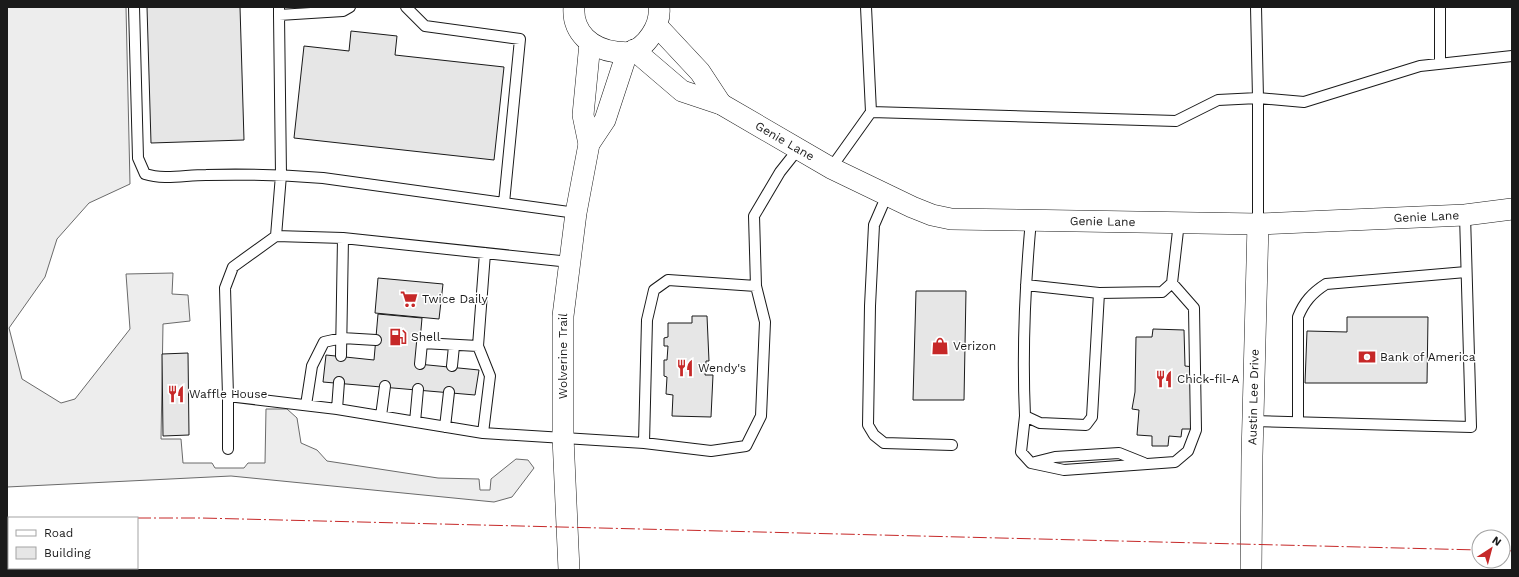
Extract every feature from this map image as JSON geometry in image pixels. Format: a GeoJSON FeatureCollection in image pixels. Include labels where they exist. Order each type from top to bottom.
{"type":"FeatureCollection","features":[{"type":"Feature","properties":{"kind":"street"},"geometry":{"type":"LineString","coordinates":[[572,9],[576,24],[582,34],[590,43],[603,50],[630,52],[651,35],[658,17]]}},
{"type":"Feature","properties":{"kind":"street","name":"Genie Lane"},"geometry":{"type":"LineString","coordinates":[[658,17],[700,72],[722,104]]}},
{"type":"Feature","properties":{"kind":"street","name":"Wolverine Trail"},"geometry":{"type":"LineString","coordinates":[[569,570],[563,437],[563,316],[576,213],[589,144],[583,115],[590,43]]}},
{"type":"Feature","properties":{"kind":"street","name":"Wolverine Trail"},"geometry":{"type":"LineString","coordinates":[[589,144],[605,120],[630,52]]}},
{"type":"Feature","properties":{"kind":"street","name":"Genie Lane"},"geometry":{"type":"LineString","coordinates":[[630,52],[682,91],[722,104],[832,168],[887,195],[932,215],[951,219],[1258,224],[1465,215],[1512,209]]}},
{"type":"Feature","properties":{"kind":"street","name":"Austin Lee Drive"},"geometry":{"type":"LineString","coordinates":[[1251,570],[1252,421],[1258,224]]}},
{"type":"Feature","properties":{"kind":"lane"},"geometry":{"type":"LineString","coordinates":[[134,7],[138,158],[145,174],[156,178],[206,175],[280,175],[323,178],[576,213]]}},
{"type":"Feature","properties":{"kind":"lane"},"geometry":{"type":"LineString","coordinates":[[276,236],[280,175],[279,11],[343,11],[350,7]]}},
{"type":"Feature","properties":{"kind":"lane"},"geometry":{"type":"LineString","coordinates":[[406,7],[425,26],[520,39],[504,203]]}},
{"type":"Feature","properties":{"kind":"lane"},"geometry":{"type":"LineString","coordinates":[[832,168],[871,112],[866,7]]}},
{"type":"Feature","properties":{"kind":"lane"},"geometry":{"type":"LineString","coordinates":[[1256,7],[1258,224]]}},
{"type":"Feature","properties":{"kind":"lane"},"geometry":{"type":"LineString","coordinates":[[1440,7],[1440,64]]}},
{"type":"Feature","properties":{"kind":"lane"},"geometry":{"type":"LineString","coordinates":[[871,112],[1176,121],[1218,100],[1258,98],[1304,102],[1420,66],[1512,56]]}},
{"type":"Feature","properties":{"kind":"lane"},"geometry":{"type":"LineString","coordinates":[[228,396],[337,409],[483,433],[563,437],[711,451],[746,446],[761,416],[765,322],[756,286],[754,216],[780,172],[798,148]]}},
{"type":"Feature","properties":{"kind":"lane"},"geometry":{"type":"LineString","coordinates":[[887,195],[874,225],[870,306],[868,425],[874,435],[884,443],[952,445]]}},
{"type":"Feature","properties":{"kind":"lane"},"geometry":{"type":"LineString","coordinates":[[1252,421],[1471,427],[1465,215]]}},
{"type":"Feature","properties":{"kind":"lane"},"geometry":{"type":"LineString","coordinates":[[1031,220],[1026,285],[1023,366],[1025,416],[1021,452],[1031,463],[1064,470],[1175,462],[1188,451],[1196,430],[1194,308],[1172,283]]}},
{"type":"Feature","properties":{"kind":"lane"},"geometry":{"type":"LineString","coordinates":[[1026,285],[1099,293],[1162,292],[1172,283],[1179,222]]}},
{"type":"Feature","properties":{"kind":"lane"},"geometry":{"type":"LineString","coordinates":[[228,449],[225,288],[233,267],[276,236],[343,238],[570,262]]}},
{"type":"Feature","properties":{"kind":"lane"},"geometry":{"type":"LineString","coordinates":[[341,356],[343,238]]}},
{"type":"Feature","properties":{"kind":"lane"},"geometry":{"type":"LineString","coordinates":[[483,433],[490,376],[478,346],[484,253]]}},
{"type":"Feature","properties":{"kind":"lane"},"geometry":{"type":"LineString","coordinates":[[1298,422],[1298,317],[1303,305],[1314,292],[1326,284],[1466,272]]}},
{"type":"Feature","properties":{"kind":"lane"},"geometry":{"type":"LineString","coordinates":[[644,444],[646,320],[654,290],[668,280],[756,286]]}},
{"type":"Feature","properties":{"kind":"lane"},"geometry":{"type":"LineString","coordinates":[[1025,416],[1040,423],[1086,425],[1092,418],[1099,293]]}},
{"type":"Feature","properties":{"kind":"lane"},"geometry":{"type":"LineString","coordinates":[[306,405],[312,366],[324,342],[342,338],[376,340]]}},
{"type":"Feature","properties":{"kind":"lane"},"geometry":{"type":"LineString","coordinates":[[420,364],[422,343],[454,346],[478,346]]}},
{"type":"Feature","properties":{"kind":"lane"},"geometry":{"type":"LineString","coordinates":[[452,366],[454,346]]}},
{"type":"Feature","properties":{"kind":"lane"},"geometry":{"type":"LineString","coordinates":[[337,409],[339,382]]}},
{"type":"Feature","properties":{"kind":"lane"},"geometry":{"type":"LineString","coordinates":[[382,416],[385,386]]}},
{"type":"Feature","properties":{"kind":"lane"},"geometry":{"type":"LineString","coordinates":[[415,422],[418,389]]}},
{"type":"Feature","properties":{"kind":"lane"},"geometry":{"type":"LineString","coordinates":[[446,427],[449,392]]}},
{"type":"Feature","properties":{"kind":"shaded area"},"geometry":{"type":"Polygon","coordinates":[[[7,7],[126,7],[130,184],[89,203],[57,239],[45,277],[9,328],[22,379],[61,403],[75,399],[130,329],[126,274],[173,273],[172,294],[188,295],[190,321],[163,324],[161,439],[181,439],[183,463],[212,463],[215,468],[244,468],[248,463],[265,463],[266,409],[287,409],[297,418],[301,443],[317,450],[327,461],[438,478],[479,479],[480,490],[490,490],[491,479],[516,459],[528,460],[534,468],[512,497],[494,502],[231,476],[7,487],[7,7]]]}},
{"type":"Feature","properties":{"kind":"building"},"geometry":{"type":"Polygon","coordinates":[[[147,7],[240,7],[244,140],[151,143],[147,7]]]}},
{"type":"Feature","properties":{"kind":"building"},"geometry":{"type":"Polygon","coordinates":[[[351,31],[397,36],[395,55],[504,67],[494,160],[294,138],[304,46],[349,51],[351,31]]]}},
{"type":"Feature","properties":{"kind":"building","name":"Twice Daily"},"geometry":{"type":"Polygon","coordinates":[[[378,278],[443,284],[439,319],[375,313],[378,278]]]}},
{"type":"Feature","properties":{"kind":"building","name":"Verizon"},"geometry":{"type":"Polygon","coordinates":[[[916,291],[966,291],[964,400],[913,400],[916,291]]]}},
{"type":"Feature","properties":{"kind":"building","name":"Shell"},"geometry":{"type":"Polygon","coordinates":[[[378,314],[422,318],[418,364],[479,370],[475,395],[323,382],[326,355],[374,360],[378,314]]]}},
{"type":"Feature","properties":{"kind":"building","name":"Wendy's"},"geometry":{"type":"Polygon","coordinates":[[[692,316],[707,316],[709,361],[706,361],[705,375],[713,375],[711,417],[672,416],[673,395],[666,394],[667,377],[664,376],[664,360],[667,360],[668,346],[664,346],[664,338],[668,337],[668,323],[692,323],[692,316]]]}},
{"type":"Feature","properties":{"kind":"building","name":"Bank of America"},"geometry":{"type":"Polygon","coordinates":[[[1347,317],[1428,317],[1427,383],[1305,383],[1307,331],[1347,332],[1347,317]]]}},
{"type":"Feature","properties":{"kind":"building","name":"Chick-fil-A"},"geometry":{"type":"Polygon","coordinates":[[[1153,329],[1184,330],[1185,366],[1194,367],[1192,429],[1182,429],[1181,437],[1169,436],[1168,446],[1152,446],[1152,436],[1137,435],[1139,410],[1132,409],[1135,392],[1136,337],[1152,337],[1153,329]]]}},
{"type":"Feature","properties":{"kind":"building","name":"Waffle House"},"geometry":{"type":"Polygon","coordinates":[[[188,353],[189,435],[163,436],[162,354],[188,353]]]}},
{"type":"Feature","properties":{"kind":"power"},"geometry":{"type":"LineString","coordinates":[[138,518],[201,518],[1471,550]]}},
{"type":"Feature","properties":{"kind":"place","name":"Twice Daily"},"geometry":{"type":"Point","coordinates":[409,299]}},
{"type":"Feature","properties":{"kind":"place","name":"Shell"},"geometry":{"type":"Point","coordinates":[398,337]}},
{"type":"Feature","properties":{"kind":"place","name":"Verizon"},"geometry":{"type":"Point","coordinates":[940,346]}},
{"type":"Feature","properties":{"kind":"place","name":"Bank of America"},"geometry":{"type":"Point","coordinates":[1367,357]}},
{"type":"Feature","properties":{"kind":"place","name":"Wendy's"},"geometry":{"type":"Point","coordinates":[685,368]}},
{"type":"Feature","properties":{"kind":"place","name":"Chick-fil-A"},"geometry":{"type":"Point","coordinates":[1164,379]}},
{"type":"Feature","properties":{"kind":"place","name":"Waffle House"},"geometry":{"type":"Point","coordinates":[176,394]}}]}
